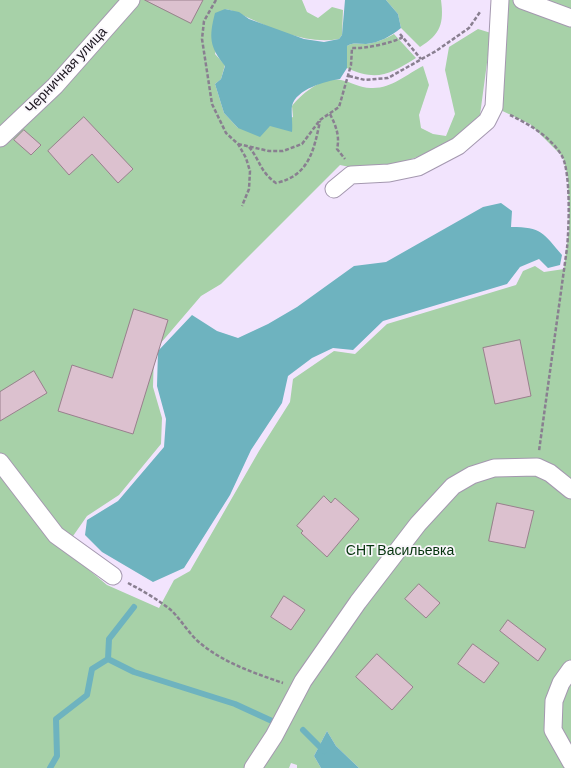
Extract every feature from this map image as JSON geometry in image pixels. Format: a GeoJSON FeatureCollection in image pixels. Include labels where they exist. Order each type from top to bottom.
{"type":"FeatureCollection","features":[{"type":"Feature","properties":{"kind":"street","name":"Черничная улица"},"geometry":{"type":"LineString","coordinates":[[0,138],[55,86],[131,0]]}},
{"type":"Feature","properties":{"kind":"street"},"geometry":{"type":"LineString","coordinates":[[334,189],[351,175],[389,173],[418,167],[458,146],[488,121],[494,107],[500,0]]}},
{"type":"Feature","properties":{"kind":"street"},"geometry":{"type":"LineString","coordinates":[[522,0],[571,18]]}},
{"type":"Feature","properties":{"kind":"street"},"geometry":{"type":"LineString","coordinates":[[0,462],[56,535],[113,576]]}},
{"type":"Feature","properties":{"kind":"street"},"geometry":{"type":"LineString","coordinates":[[253,768],[274,736],[303,681],[383,568],[453,486],[472,475],[494,468],[537,467],[550,473],[571,490]]}},
{"type":"Feature","properties":{"kind":"street"},"geometry":{"type":"LineString","coordinates":[[571,670],[561,683],[554,701],[554,730],[571,762]]}},
{"type":"Feature","properties":{"kind":"path"},"geometry":{"type":"LineString","coordinates":[[216,0],[204,21],[202,39],[212,104],[226,133],[238,144],[246,158],[250,171],[249,189],[242,206]]}},
{"type":"Feature","properties":{"kind":"path"},"geometry":{"type":"LineString","coordinates":[[349,76],[365,80],[388,78],[469,28],[483,6]]}},
{"type":"Feature","properties":{"kind":"path"},"geometry":{"type":"LineString","coordinates":[[400,34],[421,59]]}},
{"type":"Feature","properties":{"kind":"path"},"geometry":{"type":"LineString","coordinates":[[238,144],[269,151],[283,151],[302,144],[320,120],[339,107],[349,76],[352,48],[365,49],[386,42],[395,42],[403,37]]}},
{"type":"Feature","properties":{"kind":"path"},"geometry":{"type":"LineString","coordinates":[[494,107],[530,124],[551,143],[563,156],[568,178],[569,229],[567,248],[537,467]]}},
{"type":"Feature","properties":{"kind":"path"},"geometry":{"type":"LineString","coordinates":[[330,114],[337,128],[339,142],[337,149],[347,161],[351,175]]}},
{"type":"Feature","properties":{"kind":"path"},"geometry":{"type":"LineString","coordinates":[[248,147],[254,153],[266,176],[276,183],[289,180],[302,169],[314,150],[320,120]]}},
{"type":"Feature","properties":{"kind":"path"},"geometry":{"type":"LineString","coordinates":[[113,576],[161,603],[172,612],[200,643],[227,661],[250,672],[299,689]]}},
{"type":"Feature","properties":{"kind":"green space","name":"СНТ Васильевка"},"geometry":{"type":"Polygon","coordinates":[[[0,0],[302,0],[307,12],[318,18],[332,7],[343,10],[342,35],[339,39],[317,40],[294,36],[225,9],[215,54],[225,65],[221,79],[215,84],[224,113],[238,128],[270,126],[293,117],[292,106],[307,91],[320,83],[334,79],[369,88],[387,86],[423,66],[429,85],[419,115],[421,128],[433,134],[446,136],[455,114],[445,70],[449,47],[478,29],[491,33],[480,115],[454,140],[423,155],[374,172],[340,165],[221,284],[201,296],[154,351],[153,387],[162,418],[161,444],[119,495],[87,516],[64,549],[107,585],[159,608],[174,580],[190,571],[259,451],[290,402],[293,379],[334,351],[355,354],[387,324],[516,285],[523,271],[535,266],[544,272],[564,269],[569,229],[568,178],[563,157],[530,124],[494,107],[500,0],[571,0],[571,768],[359,768],[336,746],[327,731],[314,756],[321,768],[297,768],[297,765],[291,763],[289,768],[0,768],[0,0]]]}},
{"type":"Feature","properties":{"kind":"green space"},"geometry":{"type":"Polygon","coordinates":[[[386,0],[441,0],[442,15],[440,27],[433,37],[420,47],[401,28],[398,14],[386,0]]]}},
{"type":"Feature","properties":{"kind":"green space"},"geometry":{"type":"Polygon","coordinates":[[[394,34],[416,58],[391,72],[383,74],[367,75],[347,68],[347,46],[373,43],[394,34]]]}},
{"type":"Feature","properties":{"kind":"water"},"geometry":{"type":"Polygon","coordinates":[[[345,0],[386,0],[398,14],[401,28],[380,41],[347,46],[347,68],[340,79],[312,87],[299,95],[295,100],[292,106],[292,132],[270,126],[260,137],[238,128],[224,113],[215,84],[221,79],[225,66],[213,47],[211,35],[215,13],[225,9],[239,12],[249,19],[304,39],[324,42],[339,39],[342,35],[345,0]]]}},
{"type":"Feature","properties":{"kind":"water"},"geometry":{"type":"Polygon","coordinates":[[[501,203],[512,211],[511,227],[529,228],[546,236],[562,255],[560,265],[548,268],[539,259],[520,267],[507,284],[383,321],[353,350],[333,348],[312,358],[288,376],[282,403],[251,450],[230,495],[184,568],[153,582],[102,552],[85,535],[87,520],[118,501],[164,447],[166,419],[157,386],[158,351],[192,315],[217,331],[238,338],[268,324],[297,307],[354,266],[386,262],[483,207],[501,203]]]}},
{"type":"Feature","properties":{"kind":"water"},"geometry":{"type":"Polygon","coordinates":[[[327,731],[336,746],[359,768],[321,768],[314,756],[327,731]]]}},
{"type":"Feature","properties":{"kind":"building"},"geometry":{"type":"Polygon","coordinates":[[[145,0],[203,0],[191,23],[145,0]]]}},
{"type":"Feature","properties":{"kind":"building"},"geometry":{"type":"Polygon","coordinates":[[[84,117],[133,169],[118,183],[92,154],[69,175],[48,151],[84,117]]]}},
{"type":"Feature","properties":{"kind":"building"},"geometry":{"type":"Polygon","coordinates":[[[24,130],[41,145],[31,155],[14,140],[24,130]]]}},
{"type":"Feature","properties":{"kind":"building"},"geometry":{"type":"Polygon","coordinates":[[[134,309],[168,320],[133,434],[58,411],[72,365],[112,378],[134,309]]]}},
{"type":"Feature","properties":{"kind":"building"},"geometry":{"type":"Polygon","coordinates":[[[520,340],[531,396],[495,404],[483,348],[520,340]]]}},
{"type":"Feature","properties":{"kind":"building"},"geometry":{"type":"Polygon","coordinates":[[[34,371],[47,393],[0,421],[0,392],[34,371]]]}},
{"type":"Feature","properties":{"kind":"building"},"geometry":{"type":"Polygon","coordinates":[[[324,496],[331,503],[335,498],[359,519],[327,557],[301,533],[303,531],[297,526],[324,496]]]}},
{"type":"Feature","properties":{"kind":"building"},"geometry":{"type":"Polygon","coordinates":[[[497,503],[534,511],[525,548],[489,541],[497,503]]]}},
{"type":"Feature","properties":{"kind":"building"},"geometry":{"type":"Polygon","coordinates":[[[419,584],[440,603],[426,618],[405,599],[419,584]]]}},
{"type":"Feature","properties":{"kind":"building"},"geometry":{"type":"Polygon","coordinates":[[[284,596],[305,610],[291,630],[271,617],[284,596]]]}},
{"type":"Feature","properties":{"kind":"building"},"geometry":{"type":"Polygon","coordinates":[[[508,620],[546,649],[538,661],[500,631],[508,620]]]}},
{"type":"Feature","properties":{"kind":"building"},"geometry":{"type":"Polygon","coordinates":[[[473,644],[499,663],[484,683],[458,664],[473,644]]]}},
{"type":"Feature","properties":{"kind":"building"},"geometry":{"type":"Polygon","coordinates":[[[377,654],[413,687],[392,710],[356,677],[377,654]]]}},
{"type":"Feature","properties":{"kind":"waterway"},"geometry":{"type":"LineString","coordinates":[[108,659],[109,639],[134,607]]}},
{"type":"Feature","properties":{"kind":"waterway"},"geometry":{"type":"LineString","coordinates":[[108,659],[134,672],[235,704],[272,721]]}},
{"type":"Feature","properties":{"kind":"waterway"},"geometry":{"type":"LineString","coordinates":[[50,768],[57,756],[56,719],[87,695],[92,669],[108,659]]}},
{"type":"Feature","properties":{"kind":"waterway"},"geometry":{"type":"LineString","coordinates":[[303,730],[324,751]]}}]}
